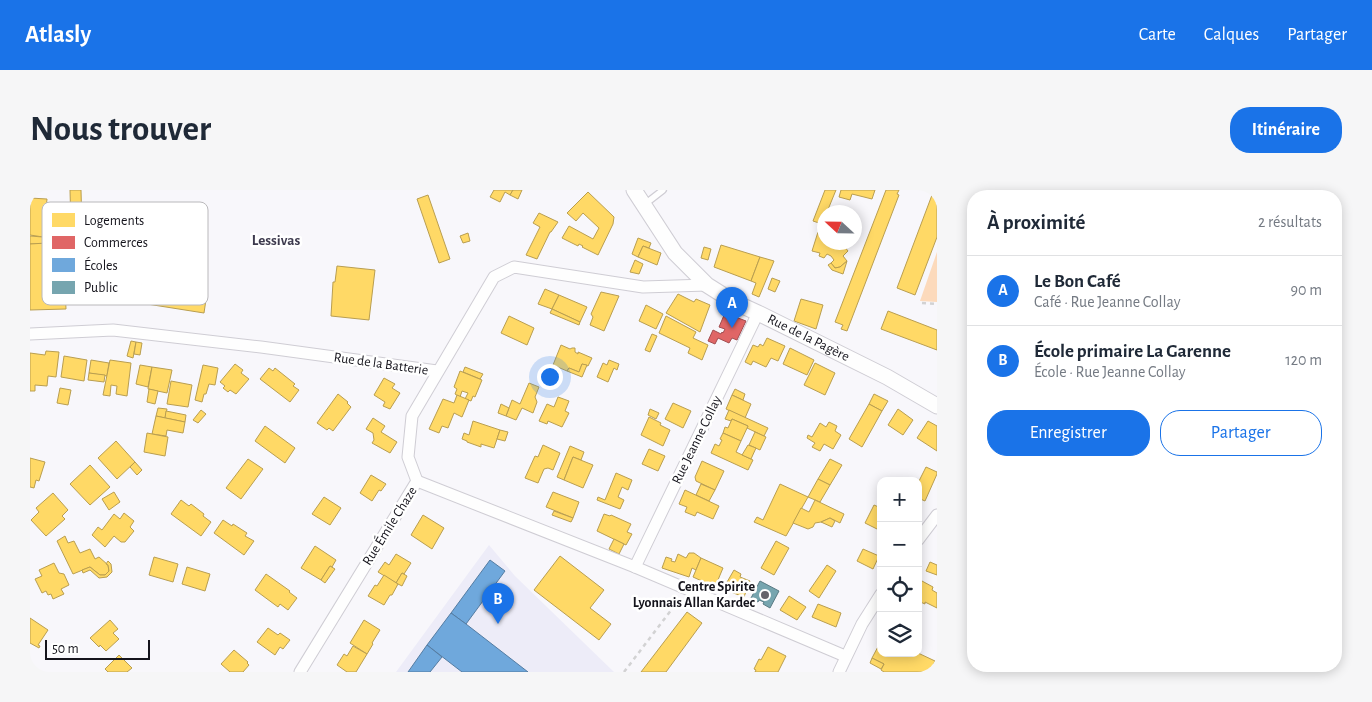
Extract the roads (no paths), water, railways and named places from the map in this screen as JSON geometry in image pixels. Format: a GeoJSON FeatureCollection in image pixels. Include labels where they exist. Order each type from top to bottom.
{"type":"FeatureCollection","features":[{"type":"Feature","properties":{"kind":"street","name":"Rue de la Pagère"},"geometry":{"type":"LineString","coordinates":[[634,190],[675,253],[707,285],[734,302],[887,376],[937,406]]}},
{"type":"Feature","properties":{"kind":"street","name":"Rue de la Batterie"},"geometry":{"type":"LineString","coordinates":[[30,334],[113,330],[261,347],[437,371],[494,277],[514,267],[643,287],[707,285]]}},
{"type":"Feature","properties":{"kind":"street","name":"Rue Jeanne Collay"},"geometry":{"type":"LineString","coordinates":[[635,567],[758,313]]}},
{"type":"Feature","properties":{"kind":"street","name":"Rue Émile Chaze"},"geometry":{"type":"LineString","coordinates":[[300,672],[417,481],[408,457],[412,416],[437,371]]}},
{"type":"Feature","properties":{"kind":"street"},"geometry":{"type":"LineString","coordinates":[[417,481],[635,567],[846,656]]}},
{"type":"Feature","properties":{"kind":"street"},"geometry":{"type":"LineString","coordinates":[[922,535],[937,516]]}},
{"type":"Feature","properties":{"kind":"street"},"geometry":{"type":"LineString","coordinates":[[839,672],[862,624],[877,600]]}},
{"type":"Feature","properties":{"kind":"lane"},"geometry":{"type":"LineString","coordinates":[[644,205],[663,190]]}},
{"type":"Feature","properties":{"kind":"place","name":"Le Bon Café"},"geometry":{"type":"Point","coordinates":[732,328]}},
{"type":"Feature","properties":{"kind":"place","name":"Centre Spirite Lyonnais Allan Kardec"},"geometry":{"type":"Point","coordinates":[765,595]}},
{"type":"Feature","properties":{"kind":"place","name":"École primaire La Garenne"},"geometry":{"type":"Point","coordinates":[498,624]}},
{"type":"Feature","properties":{"kind":"district","name":"Lessivas"},"geometry":{"type":"Point","coordinates":[276,240]}}]}
